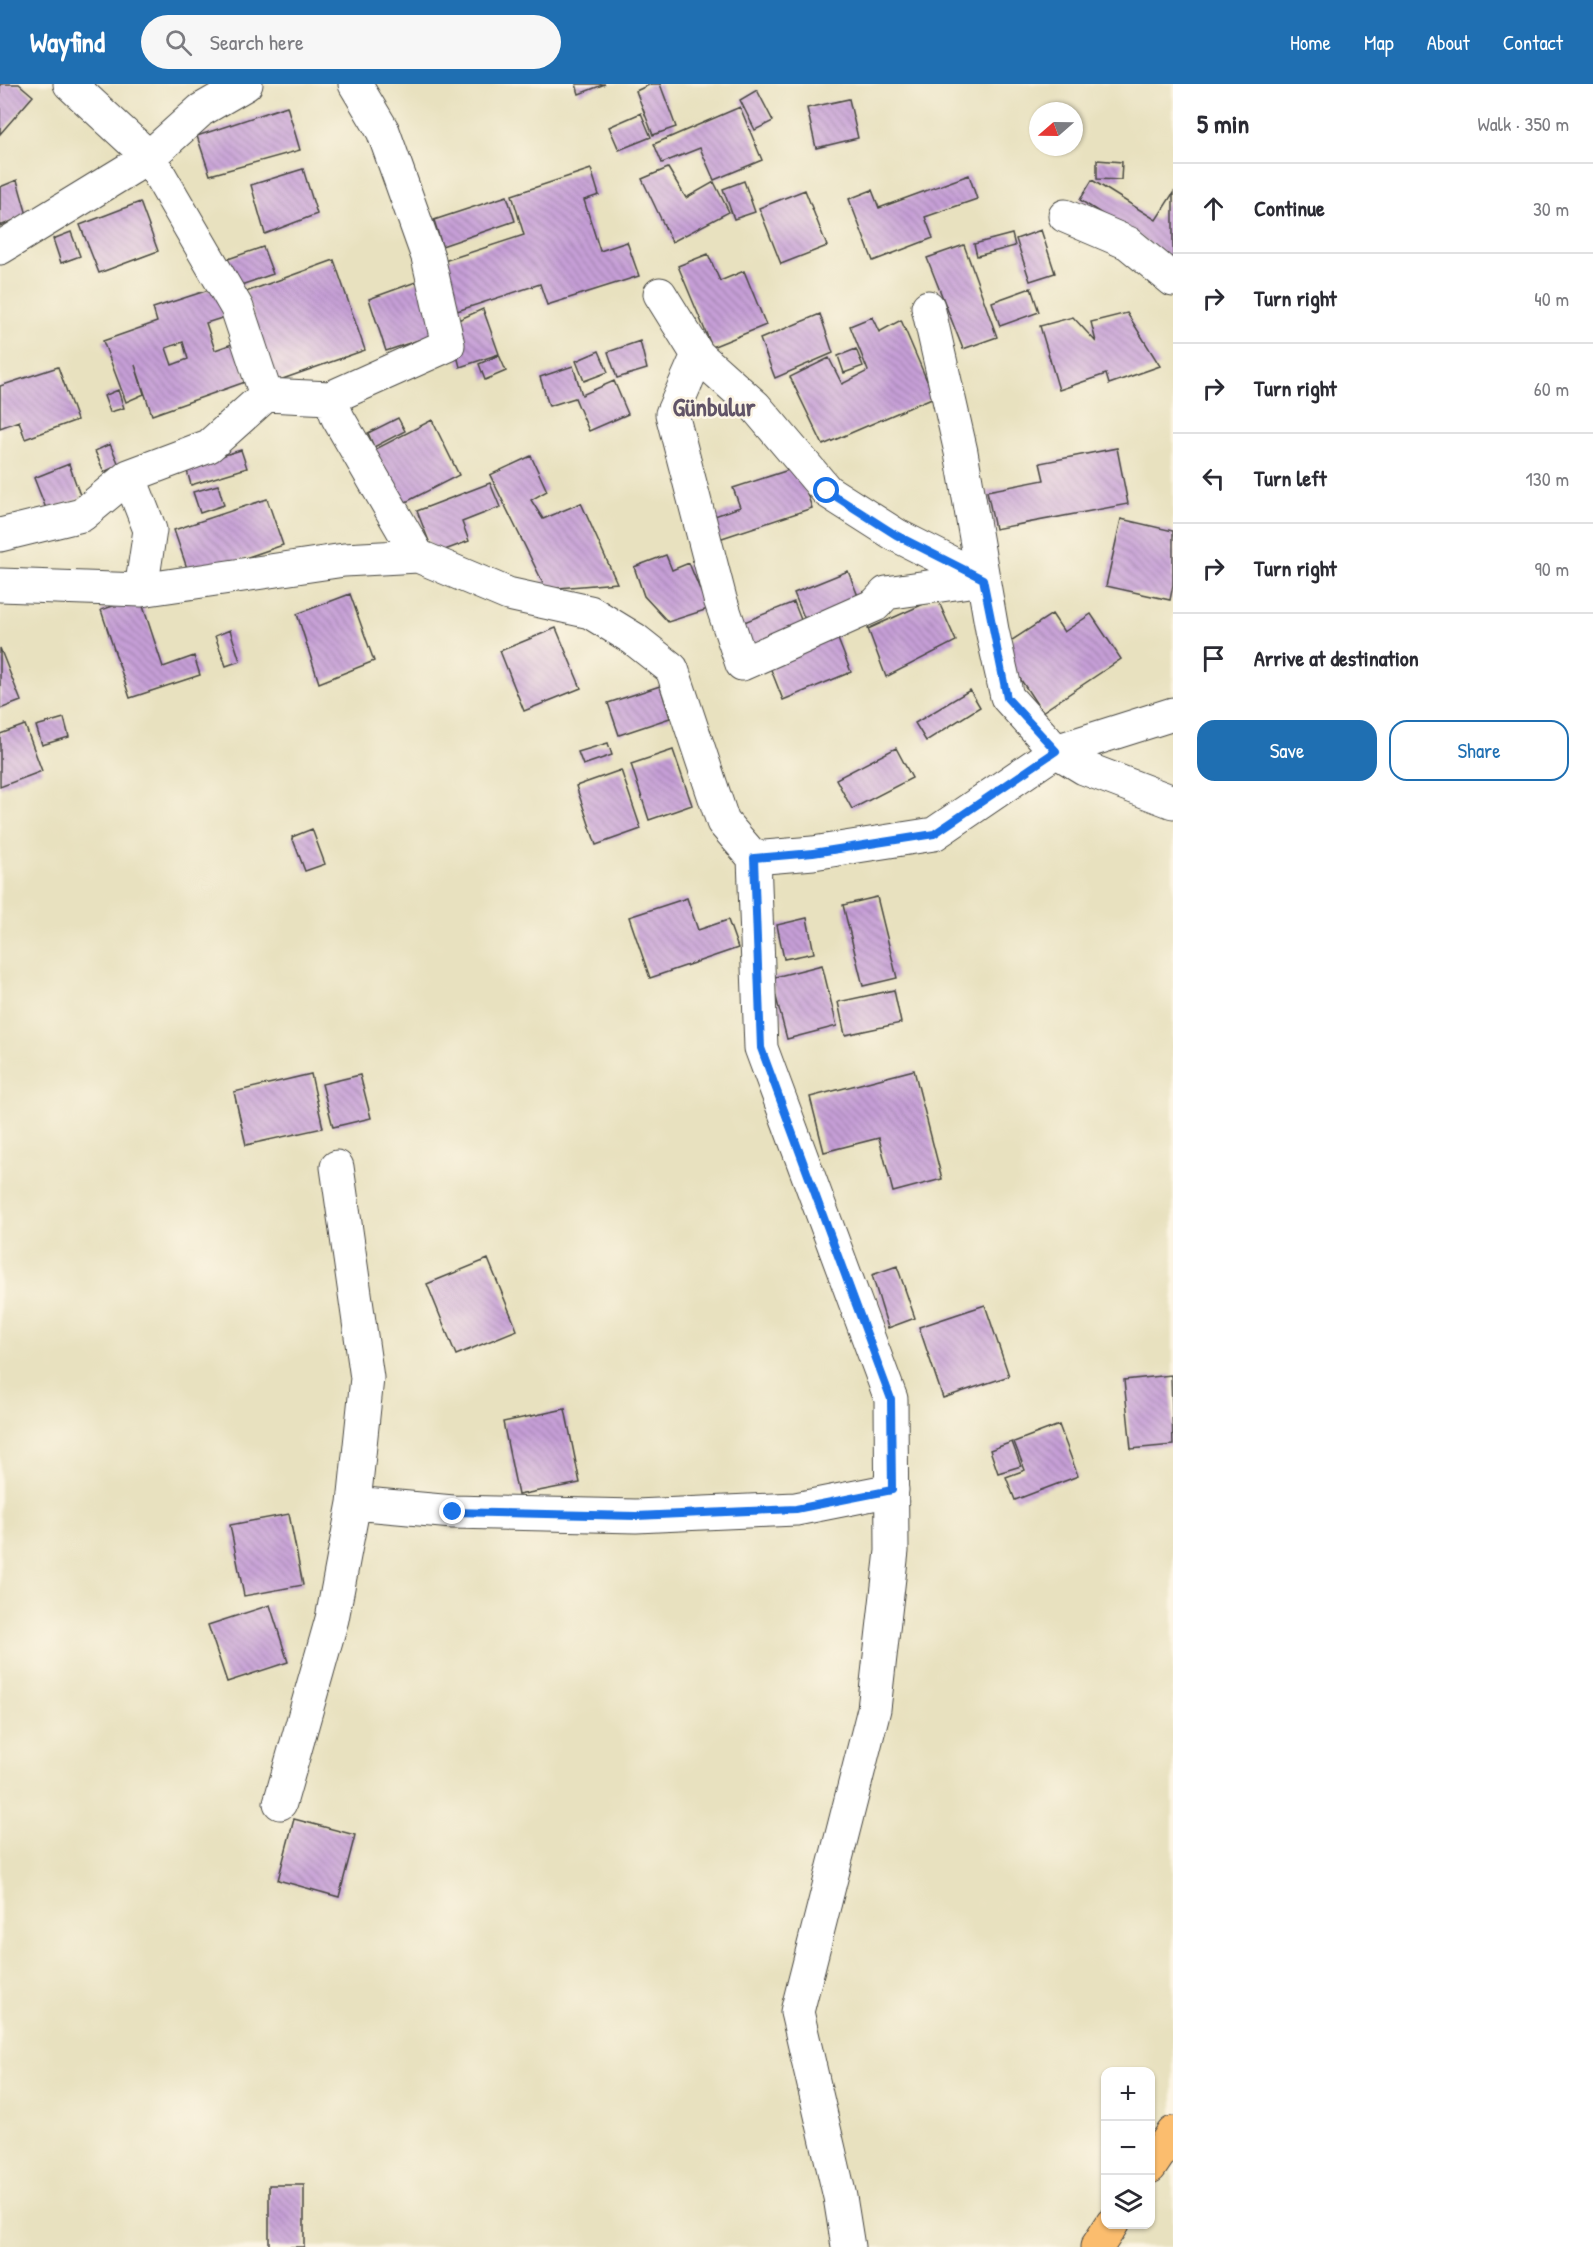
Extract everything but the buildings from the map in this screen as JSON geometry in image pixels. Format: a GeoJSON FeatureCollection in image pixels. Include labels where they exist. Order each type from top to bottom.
{"type":"FeatureCollection","features":[{"type":"Feature","properties":{"kind":"highway"},"geometry":{"type":"LineString","coordinates":[[1155,2160],[1173,2133]]}},
{"type":"Feature","properties":{"kind":"highway"},"geometry":{"type":"LineString","coordinates":[[1097,2247],[1109,2229]]}},
{"type":"Feature","properties":{"kind":"street"},"geometry":{"type":"LineString","coordinates":[[70,84],[149,157],[237,308],[266,395]]}},
{"type":"Feature","properties":{"kind":"street"},"geometry":{"type":"LineString","coordinates":[[0,248],[149,157],[201,110],[246,84]]}},
{"type":"Feature","properties":{"kind":"street"},"geometry":{"type":"LineString","coordinates":[[0,535],[81,515],[129,476],[209,446],[266,395],[330,398],[448,345],[428,257],[382,131],[354,84]]}},
{"type":"Feature","properties":{"kind":"street"},"geometry":{"type":"LineString","coordinates":[[1065,216],[1128,243],[1173,280]]}},
{"type":"Feature","properties":{"kind":"street"},"geometry":{"type":"LineString","coordinates":[[660,294],[698,355],[755,406],[827,491],[896,535],[983,579]]}},
{"type":"Feature","properties":{"kind":"street"},"geometry":{"type":"LineString","coordinates":[[928,307],[961,452],[1007,698],[1056,751],[1084,768],[1173,802]]}},
{"type":"Feature","properties":{"kind":"street"},"geometry":{"type":"LineString","coordinates":[[698,355],[672,414],[720,599],[742,664],[875,605],[886,593],[983,579]]}},
{"type":"Feature","properties":{"kind":"street"},"geometry":{"type":"LineString","coordinates":[[330,398],[338,418],[418,556]]}},
{"type":"Feature","properties":{"kind":"street"},"geometry":{"type":"LineString","coordinates":[[129,476],[150,530],[141,591]]}},
{"type":"Feature","properties":{"kind":"street"},"geometry":{"type":"LineString","coordinates":[[0,585],[141,591],[344,560],[418,556],[508,594],[590,612],[634,639],[672,669],[723,822],[754,858],[761,1048],[891,1399],[892,1551],[874,1709],[797,2012],[840,2197],[848,2247]]}},
{"type":"Feature","properties":{"kind":"street"},"geometry":{"type":"LineString","coordinates":[[754,858],[813,853],[934,834],[1056,751],[1173,714]]}},
{"type":"Feature","properties":{"kind":"street"},"geometry":{"type":"LineString","coordinates":[[279,1803],[332,1619],[354,1503],[367,1378],[337,1167]]}},
{"type":"Feature","properties":{"kind":"street"},"geometry":{"type":"LineString","coordinates":[[354,1503],[453,1512],[636,1516],[796,1509],[892,1490]]}},
{"type":"Feature","properties":{"kind":"district","name":"Günbulur"},"geometry":{"type":"Point","coordinates":[714,406]}},
{"type":"Feature","properties":{"kind":"route"},"geometry":{"type":"LineString","coordinates":[[453,1512],[636,1516],[796,1509],[892,1490],[891,1399],[761,1048],[754,858],[813,853],[934,834],[1056,751],[1007,698],[983,579],[896,535],[827,491]]}}]}
